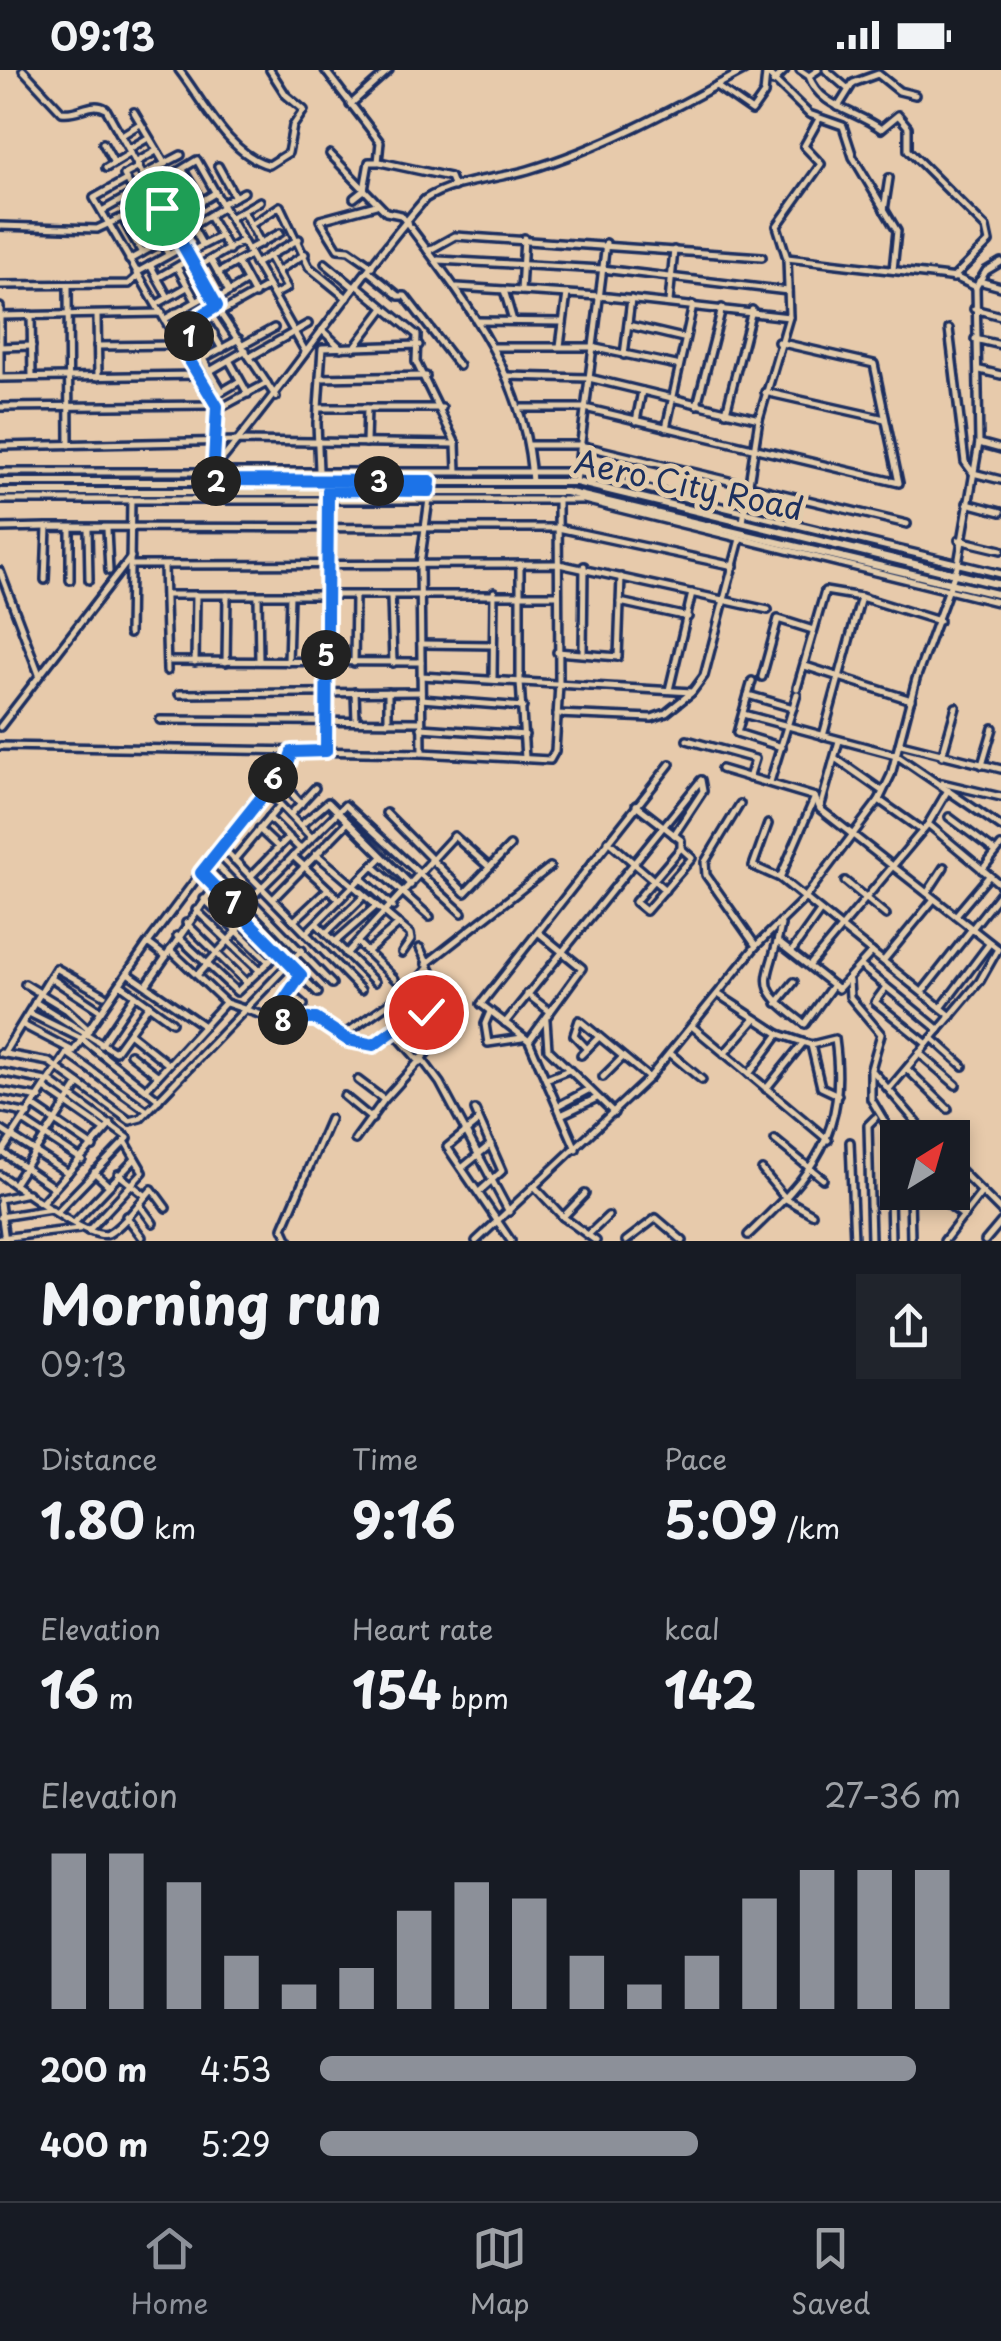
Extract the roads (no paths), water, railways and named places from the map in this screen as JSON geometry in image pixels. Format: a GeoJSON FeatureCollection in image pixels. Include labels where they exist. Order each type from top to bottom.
{"type":"FeatureCollection","features":[{"type":"Feature","properties":{"kind":"street"},"geometry":{"type":"LineString","coordinates":[[23,70],[62,112],[72,114],[101,105],[215,303],[276,398]]}},
{"type":"Feature","properties":{"kind":"street"},"geometry":{"type":"LineString","coordinates":[[179,70],[220,127],[258,162],[269,166],[288,153],[292,126],[304,110],[286,95],[270,70]]}},
{"type":"Feature","properties":{"kind":"street"},"geometry":{"type":"LineString","coordinates":[[324,70],[381,145],[378,162]]}},
{"type":"Feature","properties":{"kind":"street"},"geometry":{"type":"LineString","coordinates":[[350,105],[389,70]]}},
{"type":"Feature","properties":{"kind":"street"},"geometry":{"type":"LineString","coordinates":[[214,469],[276,398],[305,352],[425,199],[454,187],[530,170],[745,70]]}},
{"type":"Feature","properties":{"kind":"street"},"geometry":{"type":"LineString","coordinates":[[773,82],[785,70]]}},
{"type":"Feature","properties":{"kind":"street"},"geometry":{"type":"LineString","coordinates":[[800,70],[809,76],[816,91],[838,107],[858,111],[881,128],[898,115],[908,127],[908,150],[986,228],[989,242],[955,278]]}},
{"type":"Feature","properties":{"kind":"street"},"geometry":{"type":"LineString","coordinates":[[809,76],[818,70]]}},
{"type":"Feature","properties":{"kind":"street"},"geometry":{"type":"LineString","coordinates":[[826,70],[848,89]]}},
{"type":"Feature","properties":{"kind":"street"},"geometry":{"type":"LineString","coordinates":[[716,86],[752,112],[764,94],[765,71]]}},
{"type":"Feature","properties":{"kind":"street"},"geometry":{"type":"LineString","coordinates":[[765,71],[819,119],[843,126],[853,157],[897,231],[893,270]]}},
{"type":"Feature","properties":{"kind":"street"},"geometry":{"type":"LineString","coordinates":[[838,107],[848,89],[878,74],[899,91],[915,95]]}},
{"type":"Feature","properties":{"kind":"street"},"geometry":{"type":"LineString","coordinates":[[134,112],[156,152],[164,180],[177,198]]}},
{"type":"Feature","properties":{"kind":"street"},"geometry":{"type":"LineString","coordinates":[[558,714],[652,718],[666,713],[692,692],[704,676],[734,566],[759,418],[778,342],[789,317],[787,258],[777,226],[821,164],[804,146],[819,119]]}},
{"type":"Feature","properties":{"kind":"street"},"geometry":{"type":"LineString","coordinates":[[121,136],[140,124]]}},
{"type":"Feature","properties":{"kind":"street"},"geometry":{"type":"LineString","coordinates":[[106,168],[148,138]]}},
{"type":"Feature","properties":{"kind":"street"},"geometry":{"type":"LineString","coordinates":[[104,143],[114,162]]}},
{"type":"Feature","properties":{"kind":"street"},"geometry":{"type":"LineString","coordinates":[[143,208],[124,175],[156,152]]}},
{"type":"Feature","properties":{"kind":"street"},"geometry":{"type":"LineString","coordinates":[[330,154],[378,204],[406,221],[438,260],[478,321],[522,408],[532,482]]}},
{"type":"Feature","properties":{"kind":"street"},"geometry":{"type":"LineString","coordinates":[[143,176],[181,155]]}},
{"type":"Feature","properties":{"kind":"street"},"geometry":{"type":"LineString","coordinates":[[164,180],[196,160],[305,352]]}},
{"type":"Feature","properties":{"kind":"street"},"geometry":{"type":"LineString","coordinates":[[354,198],[364,190],[368,162],[450,177],[454,187]]}},
{"type":"Feature","properties":{"kind":"street"},"geometry":{"type":"LineString","coordinates":[[218,166],[235,197]]}},
{"type":"Feature","properties":{"kind":"street"},"geometry":{"type":"LineString","coordinates":[[182,169],[202,202]]}},
{"type":"Feature","properties":{"kind":"street"},"geometry":{"type":"LineString","coordinates":[[884,213],[889,178]]}},
{"type":"Feature","properties":{"kind":"street"},"geometry":{"type":"LineString","coordinates":[[126,180],[94,198],[214,403],[213,480]]}},
{"type":"Feature","properties":{"kind":"street"},"geometry":{"type":"LineString","coordinates":[[131,234],[194,189]]}},
{"type":"Feature","properties":{"kind":"street"},"geometry":{"type":"LineString","coordinates":[[192,226],[244,192]]}},
{"type":"Feature","properties":{"kind":"street"},"geometry":{"type":"LineString","coordinates":[[102,211],[134,193]]}},
{"type":"Feature","properties":{"kind":"street"},"geometry":{"type":"LineString","coordinates":[[0,226],[110,226],[143,208],[184,212],[215,193]]}},
{"type":"Feature","properties":{"kind":"street"},"geometry":{"type":"LineString","coordinates":[[230,218],[260,201]]}},
{"type":"Feature","properties":{"kind":"street"},"geometry":{"type":"LineString","coordinates":[[378,204],[320,220],[338,249],[349,250],[399,296],[406,296],[460,366]]}},
{"type":"Feature","properties":{"kind":"street"},"geometry":{"type":"LineString","coordinates":[[250,225],[280,206],[300,239],[309,267],[347,298]]}},
{"type":"Feature","properties":{"kind":"street"},"geometry":{"type":"LineString","coordinates":[[243,211],[261,244]]}},
{"type":"Feature","properties":{"kind":"street"},"geometry":{"type":"LineString","coordinates":[[184,212],[203,245]]}},
{"type":"Feature","properties":{"kind":"street"},"geometry":{"type":"LineString","coordinates":[[209,216],[229,250]]}},
{"type":"Feature","properties":{"kind":"street"},"geometry":{"type":"LineString","coordinates":[[124,218],[142,252]]}},
{"type":"Feature","properties":{"kind":"street"},"geometry":{"type":"LineString","coordinates":[[150,223],[168,254]]}},
{"type":"Feature","properties":{"kind":"street"},"geometry":{"type":"LineString","coordinates":[[218,273],[280,233]]}},
{"type":"Feature","properties":{"kind":"street"},"geometry":{"type":"LineString","coordinates":[[0,286],[129,284],[137,274],[168,254],[187,253],[221,236]]}},
{"type":"Feature","properties":{"kind":"street"},"geometry":{"type":"LineString","coordinates":[[428,251],[455,236],[606,243],[762,257]]}},
{"type":"Feature","properties":{"kind":"street"},"geometry":{"type":"LineString","coordinates":[[521,292],[524,238]]}},
{"type":"Feature","properties":{"kind":"street"},"geometry":{"type":"LineString","coordinates":[[255,264],[300,239]]}},
{"type":"Feature","properties":{"kind":"street"},"geometry":{"type":"LineString","coordinates":[[196,268],[242,240]]}},
{"type":"Feature","properties":{"kind":"street"},"geometry":{"type":"LineString","coordinates":[[130,260],[160,242]]}},
{"type":"Feature","properties":{"kind":"street"},"geometry":{"type":"LineString","coordinates":[[576,482],[606,243]]}},
{"type":"Feature","properties":{"kind":"street"},"geometry":{"type":"LineString","coordinates":[[670,302],[674,250]]}},
{"type":"Feature","properties":{"kind":"street"},"geometry":{"type":"LineString","coordinates":[[157,278],[176,267],[187,253]]}},
{"type":"Feature","properties":{"kind":"street"},"geometry":{"type":"LineString","coordinates":[[278,272],[305,254]]}},
{"type":"Feature","properties":{"kind":"street"},"geometry":{"type":"LineString","coordinates":[[269,256],[287,288],[274,296]]}},
{"type":"Feature","properties":{"kind":"street"},"geometry":{"type":"LineString","coordinates":[[787,258],[1001,286]]}},
{"type":"Feature","properties":{"kind":"street"},"geometry":{"type":"LineString","coordinates":[[210,260],[229,292]]}},
{"type":"Feature","properties":{"kind":"street"},"geometry":{"type":"LineString","coordinates":[[438,260],[602,270],[790,291]]}},
{"type":"Feature","properties":{"kind":"street"},"geometry":{"type":"LineString","coordinates":[[237,262],[255,295]]}},
{"type":"Feature","properties":{"kind":"street"},"geometry":{"type":"LineString","coordinates":[[476,1241],[576,1150],[671,1054],[756,946],[804,899],[879,800],[902,744],[911,700],[958,564],[959,540],[979,443],[980,370],[974,309],[977,284],[1001,262]]}},
{"type":"Feature","properties":{"kind":"street"},"geometry":{"type":"LineString","coordinates":[[325,263],[417,334],[416,362],[442,408],[456,444],[457,470]]}},
{"type":"Feature","properties":{"kind":"street"},"geometry":{"type":"LineString","coordinates":[[150,265],[168,296]]}},
{"type":"Feature","properties":{"kind":"street"},"geometry":{"type":"LineString","coordinates":[[176,267],[196,301]]}},
{"type":"Feature","properties":{"kind":"street"},"geometry":{"type":"LineString","coordinates":[[184,326],[247,281]]}},
{"type":"Feature","properties":{"kind":"street"},"geometry":{"type":"LineString","coordinates":[[68,285],[69,445]]}},
{"type":"Feature","properties":{"kind":"street"},"geometry":{"type":"LineString","coordinates":[[0,316],[164,316],[196,301],[215,303],[255,295],[268,286]]}},
{"type":"Feature","properties":{"kind":"street"},"geometry":{"type":"LineString","coordinates":[[157,304],[187,287]]}},
{"type":"Feature","properties":{"kind":"street"},"geometry":{"type":"LineString","coordinates":[[457,287],[670,302],[789,317]]}},
{"type":"Feature","properties":{"kind":"street"},"geometry":{"type":"LineString","coordinates":[[504,290],[514,322]]}},
{"type":"Feature","properties":{"kind":"street"},"geometry":{"type":"LineString","coordinates":[[560,347],[567,294]]}},
{"type":"Feature","properties":{"kind":"street"},"geometry":{"type":"LineString","coordinates":[[624,355],[631,299]]}},
{"type":"Feature","properties":{"kind":"street"},"geometry":{"type":"LineString","coordinates":[[666,428],[676,366],[693,305]]}},
{"type":"Feature","properties":{"kind":"street"},"geometry":{"type":"LineString","coordinates":[[0,306],[0,378],[198,375]]}},
{"type":"Feature","properties":{"kind":"street"},"geometry":{"type":"LineString","coordinates":[[354,348],[384,308]]}},
{"type":"Feature","properties":{"kind":"street"},"geometry":{"type":"LineString","coordinates":[[697,405],[722,308]]}},
{"type":"Feature","properties":{"kind":"street"},"geometry":{"type":"LineString","coordinates":[[974,309],[1001,316]]}},
{"type":"Feature","properties":{"kind":"street"},"geometry":{"type":"LineString","coordinates":[[726,412],[752,310]]}},
{"type":"Feature","properties":{"kind":"street"},"geometry":{"type":"LineString","coordinates":[[176,312],[194,345]]}},
{"type":"Feature","properties":{"kind":"street"},"geometry":{"type":"LineString","coordinates":[[202,314],[222,349]]}},
{"type":"Feature","properties":{"kind":"street"},"geometry":{"type":"LineString","coordinates":[[32,316],[32,378]]}},
{"type":"Feature","properties":{"kind":"street"},"geometry":{"type":"LineString","coordinates":[[97,316],[98,377]]}},
{"type":"Feature","properties":{"kind":"street"},"geometry":{"type":"LineString","coordinates":[[478,321],[563,322]]}},
{"type":"Feature","properties":{"kind":"street"},"geometry":{"type":"LineString","coordinates":[[192,365],[222,349],[244,348],[293,334],[308,324]]}},
{"type":"Feature","properties":{"kind":"street"},"geometry":{"type":"LineString","coordinates":[[628,325],[683,338]]}},
{"type":"Feature","properties":{"kind":"street"},"geometry":{"type":"LineString","coordinates":[[210,371],[274,328]]}},
{"type":"Feature","properties":{"kind":"street"},"geometry":{"type":"LineString","coordinates":[[949,329],[965,462],[973,473],[1001,480]]}},
{"type":"Feature","properties":{"kind":"street"},"geometry":{"type":"LineString","coordinates":[[322,330],[341,348]]}},
{"type":"Feature","properties":{"kind":"street"},"geometry":{"type":"LineString","coordinates":[[98,346],[182,348],[214,333]]}},
{"type":"Feature","properties":{"kind":"street"},"geometry":{"type":"LineString","coordinates":[[975,339],[1001,346]]}},
{"type":"Feature","properties":{"kind":"street"},"geometry":{"type":"LineString","coordinates":[[522,408],[585,408],[899,483],[874,364],[778,342]]}},
{"type":"Feature","properties":{"kind":"street"},"geometry":{"type":"LineString","coordinates":[[319,470],[322,348],[419,345]]}},
{"type":"Feature","properties":{"kind":"street"},"geometry":{"type":"LineString","coordinates":[[0,347],[32,346]]}},
{"type":"Feature","properties":{"kind":"street"},"geometry":{"type":"LineString","coordinates":[[492,347],[592,347],[676,366]]}},
{"type":"Feature","properties":{"kind":"street"},"geometry":{"type":"LineString","coordinates":[[203,358],[222,391]]}},
{"type":"Feature","properties":{"kind":"street"},"geometry":{"type":"LineString","coordinates":[[229,360],[248,394]]}},
{"type":"Feature","properties":{"kind":"street"},"geometry":{"type":"LineString","coordinates":[[980,370],[1001,375]]}},
{"type":"Feature","properties":{"kind":"street"},"geometry":{"type":"LineString","coordinates":[[320,378],[426,376]]}},
{"type":"Feature","properties":{"kind":"street"},"geometry":{"type":"LineString","coordinates":[[507,376],[589,378],[759,418]]}},
{"type":"Feature","properties":{"kind":"street"},"geometry":{"type":"LineString","coordinates":[[214,403],[222,391],[240,381]]}},
{"type":"Feature","properties":{"kind":"street"},"geometry":{"type":"LineString","coordinates":[[0,407],[214,403],[248,394],[267,384]]}},
{"type":"Feature","properties":{"kind":"street"},"geometry":{"type":"LineString","coordinates":[[636,421],[642,391]]}},
{"type":"Feature","properties":{"kind":"street"},"geometry":{"type":"LineString","coordinates":[[766,392],[886,419]]}},
{"type":"Feature","properties":{"kind":"street"},"geometry":{"type":"LineString","coordinates":[[318,408],[442,408]]}},
{"type":"Feature","properties":{"kind":"street"},"geometry":{"type":"LineString","coordinates":[[366,443],[367,408]]}},
{"type":"Feature","properties":{"kind":"street"},"geometry":{"type":"LineString","coordinates":[[0,446],[238,441],[456,444]]}},
{"type":"Feature","properties":{"kind":"street"},"geometry":{"type":"LineString","coordinates":[[979,443],[1001,449]]}},
{"type":"Feature","properties":{"kind":"street"},"geometry":{"type":"LineString","coordinates":[[530,445],[580,445],[907,524]]}},
{"type":"Feature","properties":{"kind":"street"},"geometry":{"type":"LineString","coordinates":[[0,472],[577,472],[1001,574]]}},
{"type":"Feature","properties":{"kind":"street"},"geometry":{"type":"LineString","coordinates":[[422,752],[420,564],[428,528],[430,481]]}},
{"type":"Feature","properties":{"kind":"street","name":"Aero City Road"},"geometry":{"type":"LineString","coordinates":[[0,482],[576,482],[741,530]]}},
{"type":"Feature","properties":{"kind":"street","name":"Aero City Road"},"geometry":{"type":"LineString","coordinates":[[0,492],[566,492],[1001,585]]}},
{"type":"Feature","properties":{"kind":"street"},"geometry":{"type":"LineString","coordinates":[[0,500],[327,494],[326,751]]}},
{"type":"Feature","properties":{"kind":"street"},"geometry":{"type":"LineString","coordinates":[[429,495],[584,500],[741,530],[1001,603]]}},
{"type":"Feature","properties":{"kind":"street"},"geometry":{"type":"LineString","coordinates":[[130,634],[132,499]]}},
{"type":"Feature","properties":{"kind":"street"},"geometry":{"type":"LineString","coordinates":[[0,746],[422,752],[552,758],[560,684],[558,499]]}},
{"type":"Feature","properties":{"kind":"street"},"geometry":{"type":"LineString","coordinates":[[968,503],[1001,512]]}},
{"type":"Feature","properties":{"kind":"street"},"geometry":{"type":"LineString","coordinates":[[45,580],[46,527]]}},
{"type":"Feature","properties":{"kind":"street"},"geometry":{"type":"LineString","coordinates":[[0,528],[558,528],[734,566]]}},
{"type":"Feature","properties":{"kind":"street"},"geometry":{"type":"LineString","coordinates":[[70,528],[70,580]]}},
{"type":"Feature","properties":{"kind":"street"},"geometry":{"type":"LineString","coordinates":[[88,528],[89,580]]}},
{"type":"Feature","properties":{"kind":"street"},"geometry":{"type":"LineString","coordinates":[[107,528],[109,571]]}},
{"type":"Feature","properties":{"kind":"street"},"geometry":{"type":"LineString","coordinates":[[959,540],[1001,550]]}},
{"type":"Feature","properties":{"kind":"street"},"geometry":{"type":"LineString","coordinates":[[0,727],[130,556]]}},
{"type":"Feature","properties":{"kind":"street"},"geometry":{"type":"LineString","coordinates":[[520,564],[520,682],[525,758]]}},
{"type":"Feature","properties":{"kind":"street"},"geometry":{"type":"LineString","coordinates":[[130,565],[559,564],[584,566],[768,610]]}},
{"type":"Feature","properties":{"kind":"street"},"geometry":{"type":"LineString","coordinates":[[164,566],[168,671]]}},
{"type":"Feature","properties":{"kind":"street"},"geometry":{"type":"LineString","coordinates":[[583,654],[584,566]]}},
{"type":"Feature","properties":{"kind":"street"},"geometry":{"type":"LineString","coordinates":[[0,571],[40,674]]}},
{"type":"Feature","properties":{"kind":"street"},"geometry":{"type":"LineString","coordinates":[[557,652],[618,657],[621,577]]}},
{"type":"Feature","properties":{"kind":"street","name":"Aero City Road"},"geometry":{"type":"LineString","coordinates":[[953,577],[1001,594]]}},
{"type":"Feature","properties":{"kind":"street"},"geometry":{"type":"LineString","coordinates":[[770,782],[826,591],[862,597],[938,621]]}},
{"type":"Feature","properties":{"kind":"street"},"geometry":{"type":"LineString","coordinates":[[166,596],[391,597],[494,592],[558,595]]}},
{"type":"Feature","properties":{"kind":"street"},"geometry":{"type":"LineString","coordinates":[[493,679],[494,592]]}},
{"type":"Feature","properties":{"kind":"street"},"geometry":{"type":"LineString","coordinates":[[669,690],[692,593]]}},
{"type":"Feature","properties":{"kind":"street"},"geometry":{"type":"LineString","coordinates":[[196,595],[196,662]]}},
{"type":"Feature","properties":{"kind":"street"},"geometry":{"type":"LineString","coordinates":[[226,662],[227,595]]}},
{"type":"Feature","properties":{"kind":"street"},"geometry":{"type":"LineString","coordinates":[[288,662],[290,595]]}},
{"type":"Feature","properties":{"kind":"street"},"geometry":{"type":"LineString","coordinates":[[258,596],[259,661]]}},
{"type":"Feature","properties":{"kind":"street"},"geometry":{"type":"LineString","coordinates":[[354,664],[355,596]]}},
{"type":"Feature","properties":{"kind":"street"},"geometry":{"type":"LineString","coordinates":[[391,597],[394,663]]}},
{"type":"Feature","properties":{"kind":"street"},"geometry":{"type":"LineString","coordinates":[[823,736],[862,597]]}},
{"type":"Feature","properties":{"kind":"street"},"geometry":{"type":"LineString","coordinates":[[620,602],[688,617]]}},
{"type":"Feature","properties":{"kind":"street"},"geometry":{"type":"LineString","coordinates":[[762,677],[778,619],[813,630]]}},
{"type":"Feature","properties":{"kind":"street"},"geometry":{"type":"LineString","coordinates":[[420,644],[493,645]]}},
{"type":"Feature","properties":{"kind":"street"},"geometry":{"type":"LineString","coordinates":[[167,661],[421,662]]}},
{"type":"Feature","properties":{"kind":"street"},"geometry":{"type":"LineString","coordinates":[[803,666],[911,700]]}},
{"type":"Feature","properties":{"kind":"street"},"geometry":{"type":"LineString","coordinates":[[422,676],[692,692]]}},
{"type":"Feature","properties":{"kind":"street"},"geometry":{"type":"LineString","coordinates":[[752,681],[737,733],[782,747]]}},
{"type":"Feature","properties":{"kind":"street"},"geometry":{"type":"LineString","coordinates":[[355,692],[356,721]]}},
{"type":"Feature","properties":{"kind":"street"},"geometry":{"type":"LineString","coordinates":[[179,694],[388,692],[524,707]]}},
{"type":"Feature","properties":{"kind":"street"},"geometry":{"type":"LineString","coordinates":[[388,692],[388,722]]}},
{"type":"Feature","properties":{"kind":"street"},"geometry":{"type":"LineString","coordinates":[[748,696],[793,708]]}},
{"type":"Feature","properties":{"kind":"street"},"geometry":{"type":"LineString","coordinates":[[942,756],[956,708]]}},
{"type":"Feature","properties":{"kind":"street"},"geometry":{"type":"LineString","coordinates":[[743,714],[896,755],[1001,828]]}},
{"type":"Feature","properties":{"kind":"street"},"geometry":{"type":"LineString","coordinates":[[160,720],[388,722],[525,735]]}},
{"type":"Feature","properties":{"kind":"street"},"geometry":{"type":"LineString","coordinates":[[982,766],[993,728]]}},
{"type":"Feature","properties":{"kind":"street"},"geometry":{"type":"LineString","coordinates":[[688,740],[755,759],[749,778]]}},
{"type":"Feature","properties":{"kind":"street"},"geometry":{"type":"LineString","coordinates":[[820,808],[839,741]]}},
{"type":"Feature","properties":{"kind":"street"},"geometry":{"type":"LineString","coordinates":[[902,744],[1001,769]]}},
{"type":"Feature","properties":{"kind":"street"},"geometry":{"type":"LineString","coordinates":[[54,1188],[2,1151],[148,943],[272,778],[288,764],[292,752]]}},
{"type":"Feature","properties":{"kind":"street"},"geometry":{"type":"LineString","coordinates":[[835,758],[882,791]]}},
{"type":"Feature","properties":{"kind":"street"},"geometry":{"type":"LineString","coordinates":[[576,1150],[526,1040],[481,1004],[670,764]]}},
{"type":"Feature","properties":{"kind":"street"},"geometry":{"type":"LineString","coordinates":[[721,769],[815,797],[820,808],[998,949],[980,981],[890,1088]]}},
{"type":"Feature","properties":{"kind":"street"},"geometry":{"type":"LineString","coordinates":[[272,778],[301,804]]}},
{"type":"Feature","properties":{"kind":"street"},"geometry":{"type":"LineString","coordinates":[[505,1023],[696,783],[702,781],[704,791],[674,835]]}},
{"type":"Feature","properties":{"kind":"street"},"geometry":{"type":"LineString","coordinates":[[934,781],[1001,797]]}},
{"type":"Feature","properties":{"kind":"street"},"geometry":{"type":"LineString","coordinates":[[290,816],[316,788]]}},
{"type":"Feature","properties":{"kind":"street"},"geometry":{"type":"LineString","coordinates":[[264,789],[311,837]]}},
{"type":"Feature","properties":{"kind":"street"},"geometry":{"type":"LineString","coordinates":[[810,965],[928,824],[948,790]]}},
{"type":"Feature","properties":{"kind":"street"},"geometry":{"type":"LineString","coordinates":[[780,878],[815,797]]}},
{"type":"Feature","properties":{"kind":"street"},"geometry":{"type":"LineString","coordinates":[[879,800],[920,830]]}},
{"type":"Feature","properties":{"kind":"street"},"geometry":{"type":"LineString","coordinates":[[300,826],[326,801],[411,885]]}},
{"type":"Feature","properties":{"kind":"street"},"geometry":{"type":"LineString","coordinates":[[740,804],[705,862],[706,875],[756,946]]}},
{"type":"Feature","properties":{"kind":"street"},"geometry":{"type":"LineString","coordinates":[[234,860],[280,805]]}},
{"type":"Feature","properties":{"kind":"street"},"geometry":{"type":"LineString","coordinates":[[250,899],[345,805],[462,913]]}},
{"type":"Feature","properties":{"kind":"street"},"geometry":{"type":"LineString","coordinates":[[636,806],[683,841],[636,902],[646,911],[692,858],[681,848]]}},
{"type":"Feature","properties":{"kind":"street"},"geometry":{"type":"LineString","coordinates":[[386,812],[466,893],[510,846]]}},
{"type":"Feature","properties":{"kind":"street"},"geometry":{"type":"LineString","coordinates":[[949,817],[999,849],[982,870]]}},
{"type":"Feature","properties":{"kind":"street"},"geometry":{"type":"LineString","coordinates":[[269,818],[300,849]]}},
{"type":"Feature","properties":{"kind":"street"},"geometry":{"type":"LineString","coordinates":[[273,899],[347,823]]}},
{"type":"Feature","properties":{"kind":"street"},"geometry":{"type":"LineString","coordinates":[[768,824],[753,866],[780,878],[951,1016]]}},
{"type":"Feature","properties":{"kind":"street"},"geometry":{"type":"LineString","coordinates":[[922,993],[1001,889],[928,824]]}},
{"type":"Feature","properties":{"kind":"street"},"geometry":{"type":"LineString","coordinates":[[259,829],[278,847]]}},
{"type":"Feature","properties":{"kind":"street"},"geometry":{"type":"LineString","coordinates":[[369,845],[379,833]]}},
{"type":"Feature","properties":{"kind":"street"},"geometry":{"type":"LineString","coordinates":[[346,954],[404,896],[454,836],[489,867]]}},
{"type":"Feature","properties":{"kind":"street"},"geometry":{"type":"LineString","coordinates":[[251,876],[289,838]]}},
{"type":"Feature","properties":{"kind":"street"},"geometry":{"type":"LineString","coordinates":[[608,840],[665,890]]}},
{"type":"Feature","properties":{"kind":"street"},"geometry":{"type":"LineString","coordinates":[[222,847],[361,990]]}},
{"type":"Feature","properties":{"kind":"street"},"geometry":{"type":"LineString","coordinates":[[316,854],[411,937],[402,954]]}},
{"type":"Feature","properties":{"kind":"street"},"geometry":{"type":"LineString","coordinates":[[294,856],[339,899]]}},
{"type":"Feature","properties":{"kind":"street"},"geometry":{"type":"LineString","coordinates":[[104,995],[56,968],[2,1053],[49,1062],[130,1121],[159,1101],[246,1010],[301,949],[316,923],[382,857]]}},
{"type":"Feature","properties":{"kind":"street"},"geometry":{"type":"LineString","coordinates":[[212,860],[332,984]]}},
{"type":"Feature","properties":{"kind":"street"},"geometry":{"type":"LineString","coordinates":[[373,866],[430,917]]}},
{"type":"Feature","properties":{"kind":"street"},"geometry":{"type":"LineString","coordinates":[[927,893],[944,867]]}},
{"type":"Feature","properties":{"kind":"street"},"geometry":{"type":"LineString","coordinates":[[342,1036],[412,988],[427,966],[550,868]]}},
{"type":"Feature","properties":{"kind":"street"},"geometry":{"type":"LineString","coordinates":[[201,873],[318,992]]}},
{"type":"Feature","properties":{"kind":"street"},"geometry":{"type":"LineString","coordinates":[[956,916],[989,876]]}},
{"type":"Feature","properties":{"kind":"street"},"geometry":{"type":"LineString","coordinates":[[360,878],[393,907]]}},
{"type":"Feature","properties":{"kind":"street"},"geometry":{"type":"LineString","coordinates":[[845,881],[886,915]]}},
{"type":"Feature","properties":{"kind":"street"},"geometry":{"type":"LineString","coordinates":[[443,896],[454,883]]}},
{"type":"Feature","properties":{"kind":"street"},"geometry":{"type":"LineString","coordinates":[[147,984],[215,886]]}},
{"type":"Feature","properties":{"kind":"street"},"geometry":{"type":"LineString","coordinates":[[295,920],[328,888]]}},
{"type":"Feature","properties":{"kind":"street"},"geometry":{"type":"LineString","coordinates":[[326,933],[363,897]]}},
{"type":"Feature","properties":{"kind":"street"},"geometry":{"type":"LineString","coordinates":[[204,899],[269,962]]}},
{"type":"Feature","properties":{"kind":"street"},"geometry":{"type":"LineString","coordinates":[[884,960],[934,899]]}},
{"type":"Feature","properties":{"kind":"street"},"geometry":{"type":"LineString","coordinates":[[335,942],[376,906]]}},
{"type":"Feature","properties":{"kind":"street"},"geometry":{"type":"LineString","coordinates":[[196,910],[260,972]]}},
{"type":"Feature","properties":{"kind":"street"},"geometry":{"type":"LineString","coordinates":[[792,951],[820,912]]}},
{"type":"Feature","properties":{"kind":"street"},"geometry":{"type":"LineString","coordinates":[[196,974],[248,918]]}},
{"type":"Feature","properties":{"kind":"street"},"geometry":{"type":"LineString","coordinates":[[782,922],[766,983],[776,1003],[805,1024],[834,985]]}},
{"type":"Feature","properties":{"kind":"street"},"geometry":{"type":"LineString","coordinates":[[316,923],[375,982]]}},
{"type":"Feature","properties":{"kind":"street"},"geometry":{"type":"LineString","coordinates":[[186,924],[247,982]]}},
{"type":"Feature","properties":{"kind":"street"},"geometry":{"type":"LineString","coordinates":[[368,952],[398,924]]}},
{"type":"Feature","properties":{"kind":"street"},"geometry":{"type":"LineString","coordinates":[[536,932],[582,968],[548,1010],[544,1044],[614,1113]]}},
{"type":"Feature","properties":{"kind":"street"},"geometry":{"type":"LineString","coordinates":[[177,936],[237,992],[280,951]]}},
{"type":"Feature","properties":{"kind":"street"},"geometry":{"type":"LineString","coordinates":[[778,942],[840,988],[872,951]]}},
{"type":"Feature","properties":{"kind":"street"},"geometry":{"type":"LineString","coordinates":[[148,943],[196,974],[226,1002],[272,1018],[319,1020],[342,1036],[374,1045],[442,994]]}},
{"type":"Feature","properties":{"kind":"street"},"geometry":{"type":"LineString","coordinates":[[358,943],[395,979]]}},
{"type":"Feature","properties":{"kind":"street"},"geometry":{"type":"LineString","coordinates":[[941,1008],[990,943]]}},
{"type":"Feature","properties":{"kind":"street"},"geometry":{"type":"LineString","coordinates":[[420,948],[442,994],[447,1033]]}},
{"type":"Feature","properties":{"kind":"street"},"geometry":{"type":"LineString","coordinates":[[861,966],[939,1030]]}},
{"type":"Feature","properties":{"kind":"street"},"geometry":{"type":"LineString","coordinates":[[129,974],[204,1026]]}},
{"type":"Feature","properties":{"kind":"street"},"geometry":{"type":"LineString","coordinates":[[272,1018],[301,975]]}},
{"type":"Feature","properties":{"kind":"street"},"geometry":{"type":"LineString","coordinates":[[50,978],[101,1010]]}},
{"type":"Feature","properties":{"kind":"street"},"geometry":{"type":"LineString","coordinates":[[849,981],[850,997],[880,1034],[871,1069],[871,1098],[884,1120]]}},
{"type":"Feature","properties":{"kind":"street"},"geometry":{"type":"LineString","coordinates":[[776,1003],[794,982]]}},
{"type":"Feature","properties":{"kind":"street"},"geometry":{"type":"LineString","coordinates":[[25,984],[40,993],[159,1101]]}},
{"type":"Feature","properties":{"kind":"street"},"geometry":{"type":"LineString","coordinates":[[121,985],[172,1022]]}},
{"type":"Feature","properties":{"kind":"street"},"geometry":{"type":"LineString","coordinates":[[886,986],[875,1002],[962,1066]]}},
{"type":"Feature","properties":{"kind":"street"},"geometry":{"type":"LineString","coordinates":[[288,991],[304,1005]]}},
{"type":"Feature","properties":{"kind":"street"},"geometry":{"type":"LineString","coordinates":[[527,994],[548,1010]]}},
{"type":"Feature","properties":{"kind":"street"},"geometry":{"type":"LineString","coordinates":[[718,994],[779,1034],[807,1044],[835,1038],[841,1090],[828,1140],[786,1199],[748,1236]]}},
{"type":"Feature","properties":{"kind":"street"},"geometry":{"type":"LineString","coordinates":[[101,1045],[135,996]]}},
{"type":"Feature","properties":{"kind":"street"},"geometry":{"type":"LineString","coordinates":[[36,1002],[115,1052],[148,1005]]}},
{"type":"Feature","properties":{"kind":"street"},"geometry":{"type":"LineString","coordinates":[[146,1089],[226,1002]]}},
{"type":"Feature","properties":{"kind":"street"},"geometry":{"type":"LineString","coordinates":[[420,1011],[430,1014],[447,1033]]}},
{"type":"Feature","properties":{"kind":"street"},"geometry":{"type":"LineString","coordinates":[[490,1012],[485,1024],[488,1042],[526,1040],[546,1018]]}},
{"type":"Feature","properties":{"kind":"street"},"geometry":{"type":"LineString","coordinates":[[29,1013],[85,1035]]}},
{"type":"Feature","properties":{"kind":"street"},"geometry":{"type":"LineString","coordinates":[[599,1037],[584,1052],[574,1035],[579,1020],[649,1078]]}},
{"type":"Feature","properties":{"kind":"street"},"geometry":{"type":"LineString","coordinates":[[724,1054],[754,1020]]}},
{"type":"Feature","properties":{"kind":"street"},"geometry":{"type":"LineString","coordinates":[[22,1024],[70,1053],[147,1111]]}},
{"type":"Feature","properties":{"kind":"street"},"geometry":{"type":"LineString","coordinates":[[693,1027],[828,1140]]}},
{"type":"Feature","properties":{"kind":"street"},"geometry":{"type":"LineString","coordinates":[[393,1031],[440,1083],[509,1212]]}},
{"type":"Feature","properties":{"kind":"street"},"geometry":{"type":"LineString","coordinates":[[129,1033],[168,1064]]}},
{"type":"Feature","properties":{"kind":"street"},"geometry":{"type":"LineString","coordinates":[[355,1140],[384,1100],[447,1033]]}},
{"type":"Feature","properties":{"kind":"street"},"geometry":{"type":"LineString","coordinates":[[749,1074],[779,1034]]}},
{"type":"Feature","properties":{"kind":"street"},"geometry":{"type":"LineString","coordinates":[[766,1089],[807,1044]]}},
{"type":"Feature","properties":{"kind":"street"},"geometry":{"type":"LineString","coordinates":[[807,1044],[821,1087],[838,1094]]}},
{"type":"Feature","properties":{"kind":"street"},"geometry":{"type":"LineString","coordinates":[[919,1053],[956,1085]]}},
{"type":"Feature","properties":{"kind":"street"},"geometry":{"type":"LineString","coordinates":[[130,1054],[158,1075]]}},
{"type":"Feature","properties":{"kind":"street"},"geometry":{"type":"LineString","coordinates":[[671,1054],[702,1080]]}},
{"type":"Feature","properties":{"kind":"street"},"geometry":{"type":"LineString","coordinates":[[604,1077],[623,1057]]}},
{"type":"Feature","properties":{"kind":"street"},"geometry":{"type":"LineString","coordinates":[[907,1068],[948,1109]]}},
{"type":"Feature","properties":{"kind":"street"},"geometry":{"type":"LineString","coordinates":[[871,1069],[916,1120]]}},
{"type":"Feature","properties":{"kind":"street"},"geometry":{"type":"LineString","coordinates":[[546,1079],[569,1070]]}},
{"type":"Feature","properties":{"kind":"street"},"geometry":{"type":"LineString","coordinates":[[0,1072],[71,1096],[128,1138],[54,1211],[1,1217]]}},
{"type":"Feature","properties":{"kind":"street"},"geometry":{"type":"LineString","coordinates":[[358,1080],[384,1100]]}},
{"type":"Feature","properties":{"kind":"street"},"geometry":{"type":"LineString","coordinates":[[14,1184],[79,1084]]}},
{"type":"Feature","properties":{"kind":"street"},"geometry":{"type":"LineString","coordinates":[[48,1086],[66,1105],[106,1130]]}},
{"type":"Feature","properties":{"kind":"street"},"geometry":{"type":"LineString","coordinates":[[0,1090],[40,1098]]}},
{"type":"Feature","properties":{"kind":"street"},"geometry":{"type":"LineString","coordinates":[[558,1106],[588,1090]]}},
{"type":"Feature","properties":{"kind":"street"},"geometry":{"type":"LineString","coordinates":[[344,1096],[372,1119]]}},
{"type":"Feature","properties":{"kind":"street"},"geometry":{"type":"LineString","coordinates":[[561,1115],[597,1098]]}},
{"type":"Feature","properties":{"kind":"street"},"geometry":{"type":"LineString","coordinates":[[34,1106],[94,1147]]}},
{"type":"Feature","properties":{"kind":"street"},"geometry":{"type":"LineString","coordinates":[[0,1108],[28,1114]]}},
{"type":"Feature","properties":{"kind":"street"},"geometry":{"type":"LineString","coordinates":[[475,1110],[502,1171],[480,1191]]}},
{"type":"Feature","properties":{"kind":"street"},"geometry":{"type":"LineString","coordinates":[[871,1241],[868,1124],[875,1118]]}},
{"type":"Feature","properties":{"kind":"street"},"geometry":{"type":"LineString","coordinates":[[289,1241],[284,1228],[330,1119]]}},
{"type":"Feature","properties":{"kind":"street"},"geometry":{"type":"LineString","coordinates":[[23,1121],[82,1160]]}},
{"type":"Feature","properties":{"kind":"street"},"geometry":{"type":"LineString","coordinates":[[480,1121],[446,1147],[512,1241]]}},
{"type":"Feature","properties":{"kind":"street"},"geometry":{"type":"LineString","coordinates":[[42,1202],[111,1124]]}},
{"type":"Feature","properties":{"kind":"street"},"geometry":{"type":"LineString","coordinates":[[0,1128],[68,1173]]}},
{"type":"Feature","properties":{"kind":"street"},"geometry":{"type":"LineString","coordinates":[[775,1140],[824,1179]]}},
{"type":"Feature","properties":{"kind":"street"},"geometry":{"type":"LineString","coordinates":[[86,1233],[143,1172],[124,1142]]}},
{"type":"Feature","properties":{"kind":"street"},"geometry":{"type":"LineString","coordinates":[[850,1142],[854,1241]]}},
{"type":"Feature","properties":{"kind":"street"},"geometry":{"type":"LineString","coordinates":[[462,1169],[491,1144]]}},
{"type":"Feature","properties":{"kind":"street"},"geometry":{"type":"LineString","coordinates":[[28,1194],[0,1201],[3,1239],[76,1226],[135,1158]]}},
{"type":"Feature","properties":{"kind":"street"},"geometry":{"type":"LineString","coordinates":[[762,1170],[786,1199],[812,1214]]}},
{"type":"Feature","properties":{"kind":"street"},"geometry":{"type":"LineString","coordinates":[[94,1172],[108,1185]]}},
{"type":"Feature","properties":{"kind":"street"},"geometry":{"type":"LineString","coordinates":[[118,1174],[146,1196]]}},
{"type":"Feature","properties":{"kind":"street"},"geometry":{"type":"LineString","coordinates":[[0,1175],[86,1233],[108,1234],[152,1189],[166,1208]]}},
{"type":"Feature","properties":{"kind":"street"},"geometry":{"type":"LineString","coordinates":[[970,1181],[1001,1211]]}},
{"type":"Feature","properties":{"kind":"street"},"geometry":{"type":"LineString","coordinates":[[535,1187],[563,1217],[596,1241]]}},
{"type":"Feature","properties":{"kind":"street"},"geometry":{"type":"LineString","coordinates":[[944,1241],[982,1193]]}},
{"type":"Feature","properties":{"kind":"street"},"geometry":{"type":"LineString","coordinates":[[563,1217],[586,1194]]}},
{"type":"Feature","properties":{"kind":"street"},"geometry":{"type":"LineString","coordinates":[[139,1204],[153,1224]]}},
{"type":"Feature","properties":{"kind":"street"},"geometry":{"type":"LineString","coordinates":[[890,1210],[891,1241]]}},
{"type":"Feature","properties":{"kind":"street"},"geometry":{"type":"LineString","coordinates":[[910,1210],[910,1241]]}},
{"type":"Feature","properties":{"kind":"street"},"geometry":{"type":"LineString","coordinates":[[956,1210],[964,1216]]}},
{"type":"Feature","properties":{"kind":"street"},"geometry":{"type":"LineString","coordinates":[[126,1216],[142,1236]]}},
{"type":"Feature","properties":{"kind":"street"},"geometry":{"type":"LineString","coordinates":[[588,1235],[608,1216]]}},
{"type":"Feature","properties":{"kind":"street"},"geometry":{"type":"LineString","coordinates":[[632,1240],[656,1218],[683,1241]]}},
{"type":"Feature","properties":{"kind":"street"},"geometry":{"type":"LineString","coordinates":[[984,1241],[1001,1222]]}}]}
